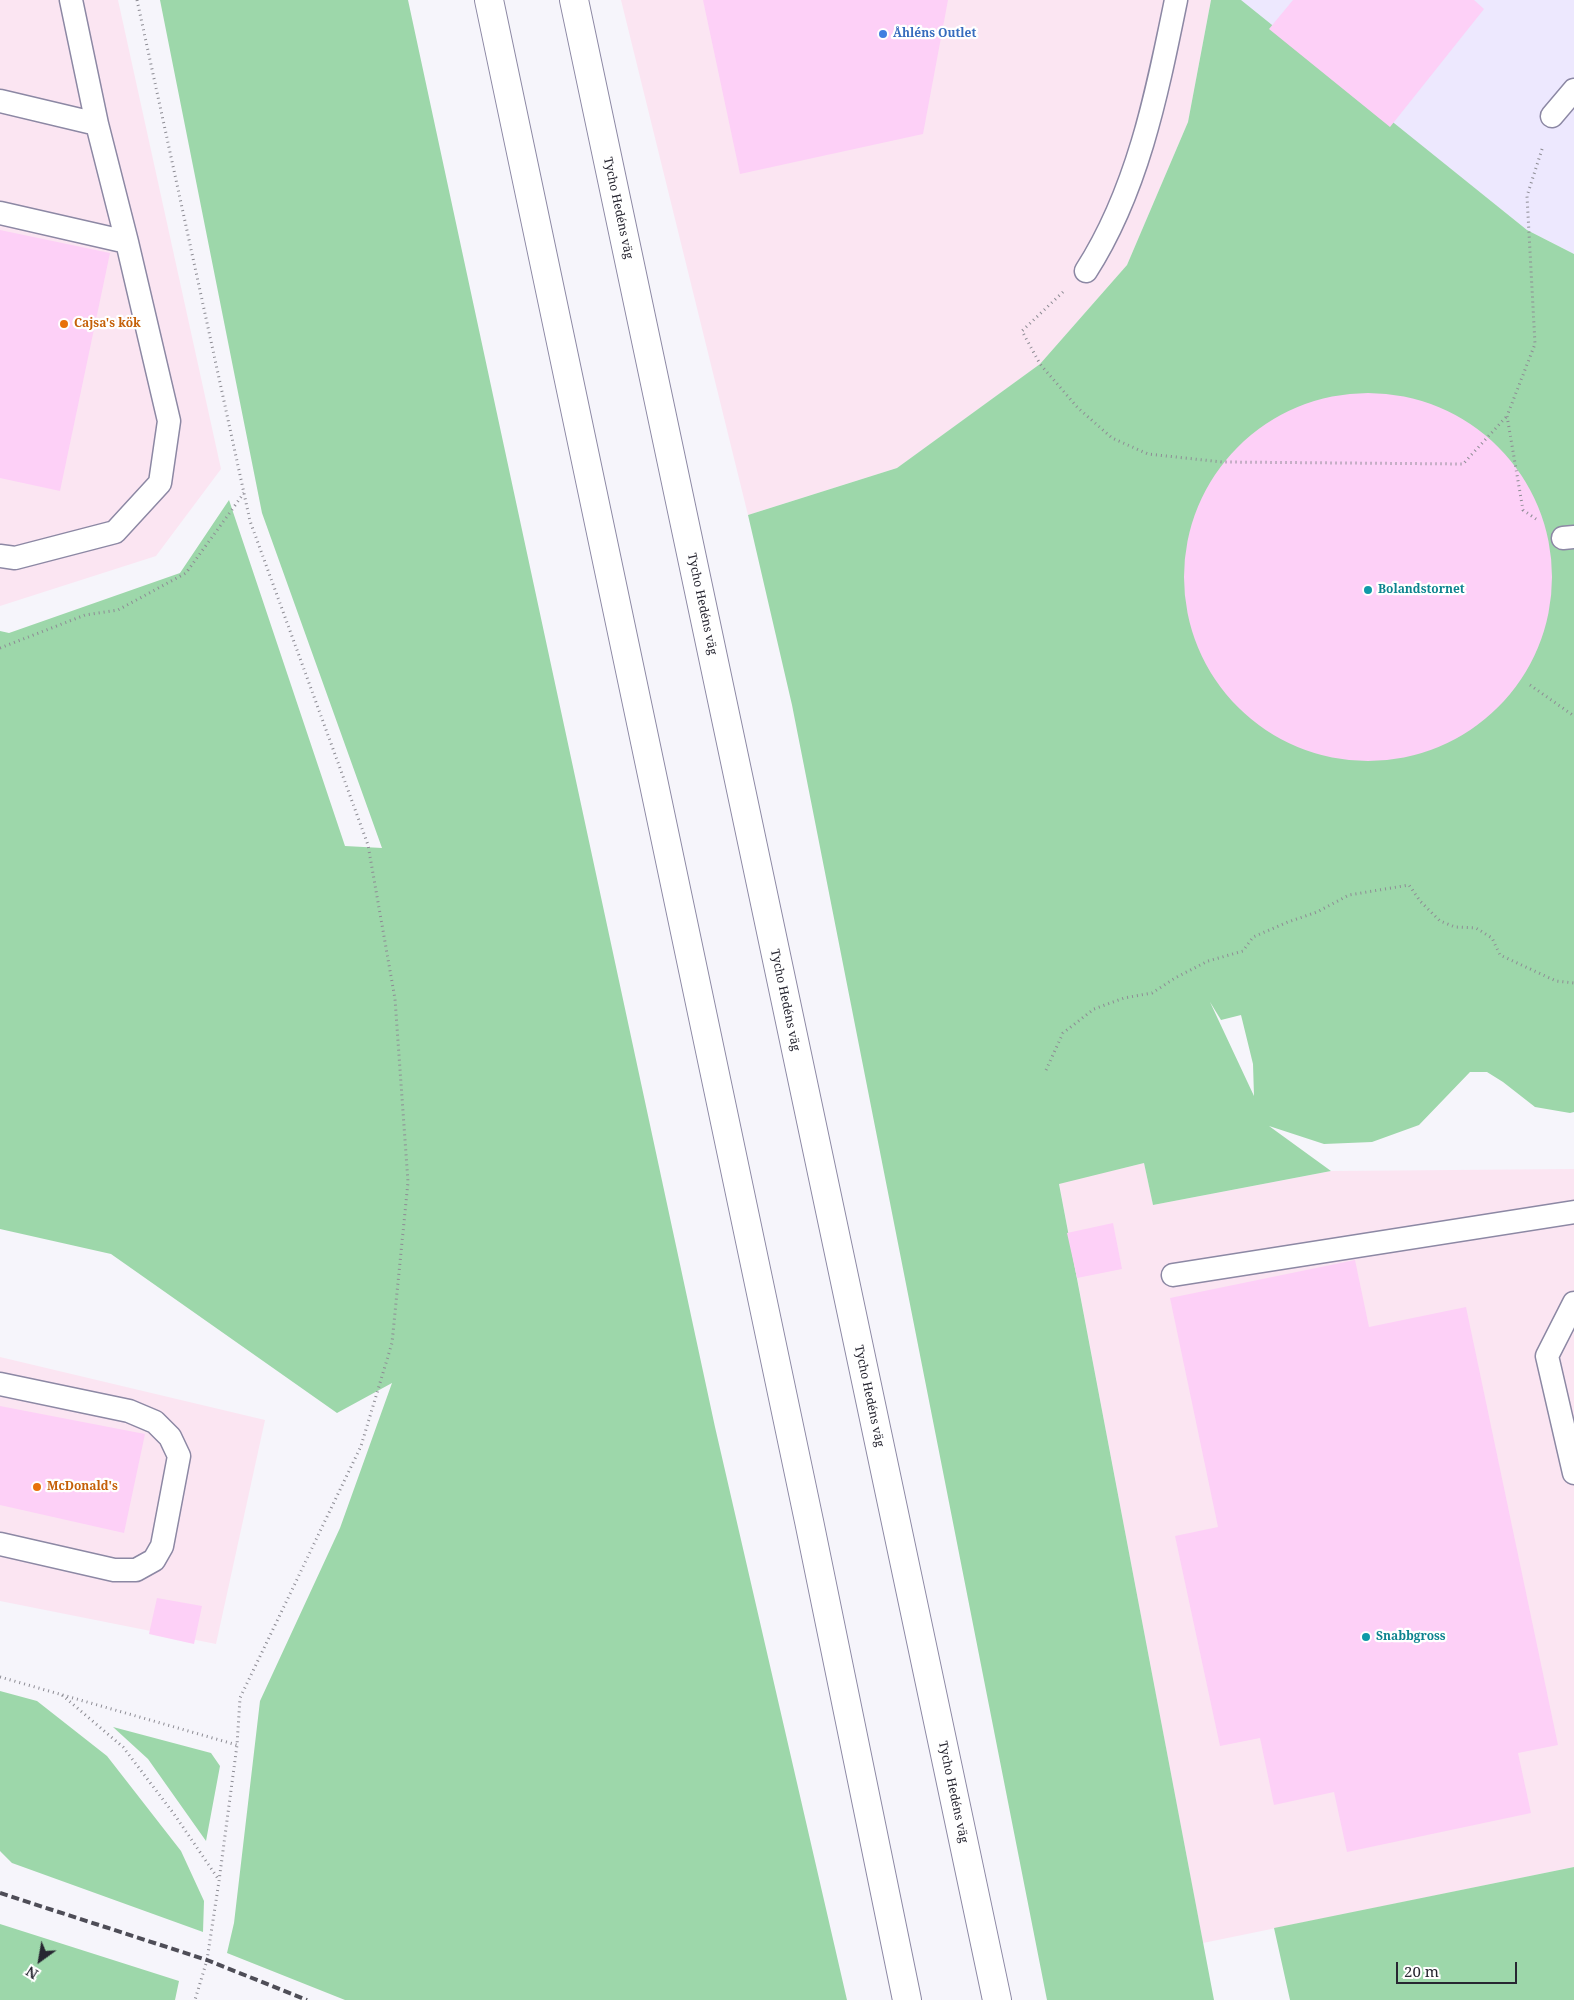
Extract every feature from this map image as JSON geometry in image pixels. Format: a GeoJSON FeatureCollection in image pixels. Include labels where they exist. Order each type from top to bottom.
{"type":"FeatureCollection","features":[{"type":"Feature","properties":{"kind":"main road"},"geometry":{"type":"LineString","coordinates":[[490,0],[807,1511],[907,2000]]}},
{"type":"Feature","properties":{"kind":"main road","name":"Tycho Hedéns väg"},"geometry":{"type":"LineString","coordinates":[[574,0],[997,2000]]}},
{"type":"Feature","properties":{"kind":"lane"},"geometry":{"type":"LineString","coordinates":[[0,556],[15,558],[115,532],[160,483],[169,420],[97,124],[71,0]]}},
{"type":"Feature","properties":{"kind":"lane"},"geometry":{"type":"LineString","coordinates":[[1086,271],[1100,248],[1132,176],[1161,76],[1176,0]]}},
{"type":"Feature","properties":{"kind":"lane"},"geometry":{"type":"LineString","coordinates":[[1552,116],[1574,90]]}},
{"type":"Feature","properties":{"kind":"lane"},"geometry":{"type":"LineString","coordinates":[[0,101],[97,124]]}},
{"type":"Feature","properties":{"kind":"lane"},"geometry":{"type":"LineString","coordinates":[[0,213],[127,242]]}},
{"type":"Feature","properties":{"kind":"lane"},"geometry":{"type":"LineString","coordinates":[[1172,1275],[1574,1212]]}},
{"type":"Feature","properties":{"kind":"lane"},"geometry":{"type":"LineString","coordinates":[[1574,1303],[1547,1356],[1574,1473]]}},
{"type":"Feature","properties":{"kind":"lane"},"geometry":{"type":"LineString","coordinates":[[0,1384],[129,1411],[154,1422],[170,1437],[179,1456],[162,1546],[154,1560],[136,1570],[114,1570],[0,1544]]}},
{"type":"Feature","properties":{"kind":"path"},"geometry":{"type":"LineString","coordinates":[[137,0],[250,521],[368,845],[395,999],[408,1182],[392,1343],[361,1446],[240,1698],[237,1745],[219,1881],[207,1960],[195,2000]]}},
{"type":"Feature","properties":{"kind":"path"},"geometry":{"type":"LineString","coordinates":[[1086,271],[1022,331],[1040,364],[1078,408],[1112,438],[1148,454],[1222,462],[1463,464],[1507,416],[1535,344],[1527,196],[1552,116]]}},
{"type":"Feature","properties":{"kind":"path"},"geometry":{"type":"LineString","coordinates":[[1507,416],[1523,510],[1568,538]]}},
{"type":"Feature","properties":{"kind":"path"},"geometry":{"type":"LineString","coordinates":[[0,648],[85,615],[118,610],[186,574],[244,493]]}},
{"type":"Feature","properties":{"kind":"path"},"geometry":{"type":"LineString","coordinates":[[1530,685],[1574,716]]}},
{"type":"Feature","properties":{"kind":"path"},"geometry":{"type":"LineString","coordinates":[[1046,1070],[1063,1033],[1094,1009],[1124,998],[1152,993],[1175,978],[1208,962],[1243,951],[1253,937],[1317,912],[1349,895],[1409,885],[1420,901],[1440,921],[1454,927],[1476,928],[1492,938],[1500,955],[1556,981],[1574,983]]}},
{"type":"Feature","properties":{"kind":"path"},"geometry":{"type":"LineString","coordinates":[[0,1677],[237,1745]]}},
{"type":"Feature","properties":{"kind":"path"},"geometry":{"type":"LineString","coordinates":[[61,1694],[123,1747],[174,1814],[219,1881]]}},
{"type":"Feature","properties":{"kind":"shaded area"},"geometry":{"type":"Polygon","coordinates":[[[0,0],[118,0],[221,469],[156,556],[0,606],[0,0]]]}},
{"type":"Feature","properties":{"kind":"shaded area"},"geometry":{"type":"Polygon","coordinates":[[[621,0],[1211,0],[1188,122],[1127,265],[1040,364],[897,468],[748,515],[621,0]]]}},
{"type":"Feature","properties":{"kind":"shaded area"},"geometry":{"type":"Polygon","coordinates":[[[1238,0],[1574,0],[1574,254],[1527,230],[1238,0]]]}},
{"type":"Feature","properties":{"kind":"shaded area"},"geometry":{"type":"Polygon","coordinates":[[[1144,1163],[1153,1205],[1331,1171],[1574,1169],[1574,1867],[1203,1943],[1059,1183],[1144,1163]]]}},
{"type":"Feature","properties":{"kind":"shaded area"},"geometry":{"type":"Polygon","coordinates":[[[0,1357],[265,1420],[216,1644],[0,1601],[0,1357]]]}},
{"type":"Feature","properties":{"kind":"green space"},"geometry":{"type":"Polygon","coordinates":[[[160,0],[408,0],[715,1427],[847,2000],[345,2000],[227,1953],[234,1923],[260,1701],[340,1528],[392,1383],[337,1413],[111,1254],[0,1229],[0,631],[9,633],[180,573],[229,500],[345,846],[382,848],[262,513],[160,0]]]}},
{"type":"Feature","properties":{"kind":"green space"},"geometry":{"type":"Polygon","coordinates":[[[1211,0],[1241,0],[1527,230],[1574,254],[1574,1112],[1570,1113],[1535,1107],[1487,1072],[1470,1072],[1419,1125],[1372,1142],[1324,1144],[1269,1126],[1331,1171],[1153,1205],[1144,1163],[1059,1184],[1214,2000],[1047,2000],[792,705],[748,515],[897,468],[1040,364],[1127,265],[1188,122],[1211,0]],[[1210,1002],[1254,1096],[1253,1064],[1241,1015],[1221,1020],[1210,1002]]]}},
{"type":"Feature","properties":{"kind":"green space"},"geometry":{"type":"Polygon","coordinates":[[[0,1691],[37,1701],[107,1756],[181,1851],[204,1901],[203,1932],[12,1863],[0,1851],[0,1691]]]}},
{"type":"Feature","properties":{"kind":"green space"},"geometry":{"type":"Polygon","coordinates":[[[113,1727],[211,1753],[220,1766],[206,1841],[148,1759],[113,1727]]]}},
{"type":"Feature","properties":{"kind":"green space"},"geometry":{"type":"Polygon","coordinates":[[[1574,1867],[1574,2000],[1290,2000],[1274,1928],[1574,1867]]]}},
{"type":"Feature","properties":{"kind":"green space"},"geometry":{"type":"Polygon","coordinates":[[[0,1924],[179,1981],[175,2000],[0,2000],[0,1924]]]}},
{"type":"Feature","properties":{"kind":"building"},"geometry":{"type":"Polygon","coordinates":[[[703,0],[948,0],[923,134],[740,174],[703,0]]]}},
{"type":"Feature","properties":{"kind":"building"},"geometry":{"type":"Polygon","coordinates":[[[1293,0],[1474,0],[1484,9],[1390,127],[1269,29],[1293,0]]]}},
{"type":"Feature","properties":{"kind":"building"},"geometry":{"type":"Polygon","coordinates":[[[0,230],[110,253],[60,491],[0,478],[0,230]]]}},
{"type":"Feature","properties":{"kind":"building","name":"Bolandstornet"},"geometry":{"type":"Polygon","coordinates":[[[1368,393],[1404,396],[1438,407],[1470,424],[1498,447],[1521,475],[1538,507],[1549,541],[1552,577],[1549,613],[1538,647],[1521,679],[1498,707],[1470,730],[1438,747],[1404,758],[1368,761],[1332,758],[1298,747],[1266,730],[1238,707],[1215,679],[1198,647],[1187,613],[1184,577],[1187,541],[1198,507],[1215,475],[1238,447],[1266,424],[1298,407],[1332,396],[1368,393]]]}},
{"type":"Feature","properties":{"kind":"building"},"geometry":{"type":"Polygon","coordinates":[[[1113,1223],[1122,1269],[1077,1278],[1067,1233],[1113,1223]]]}},
{"type":"Feature","properties":{"kind":"building","name":"Snabbgross"},"geometry":{"type":"Polygon","coordinates":[[[1355,1260],[1369,1327],[1466,1307],[1558,1745],[1518,1753],[1531,1813],[1347,1852],[1334,1792],[1274,1805],[1260,1738],[1220,1746],[1175,1536],[1218,1527],[1170,1298],[1355,1260]]]}},
{"type":"Feature","properties":{"kind":"building"},"geometry":{"type":"Polygon","coordinates":[[[0,1406],[145,1434],[124,1533],[0,1505],[0,1406]]]}},
{"type":"Feature","properties":{"kind":"building"},"geometry":{"type":"Polygon","coordinates":[[[157,1598],[202,1606],[194,1644],[149,1634],[157,1598]]]}},
{"type":"Feature","properties":{"kind":"railway"},"geometry":{"type":"LineString","coordinates":[[0,1893],[207,1960],[307,2000]]}},
{"type":"Feature","properties":{"kind":"place","name":"Åhléns Outlet"},"geometry":{"type":"Point","coordinates":[883,34]}},
{"type":"Feature","properties":{"kind":"place","name":"Cajsa's kök"},"geometry":{"type":"Point","coordinates":[64,324]}},
{"type":"Feature","properties":{"kind":"place","name":"Bolandstornet"},"geometry":{"type":"Point","coordinates":[1368,590]}},
{"type":"Feature","properties":{"kind":"place","name":"McDonald's"},"geometry":{"type":"Point","coordinates":[37,1487]}},
{"type":"Feature","properties":{"kind":"place","name":"Snabbgross"},"geometry":{"type":"Point","coordinates":[1366,1637]}}]}
